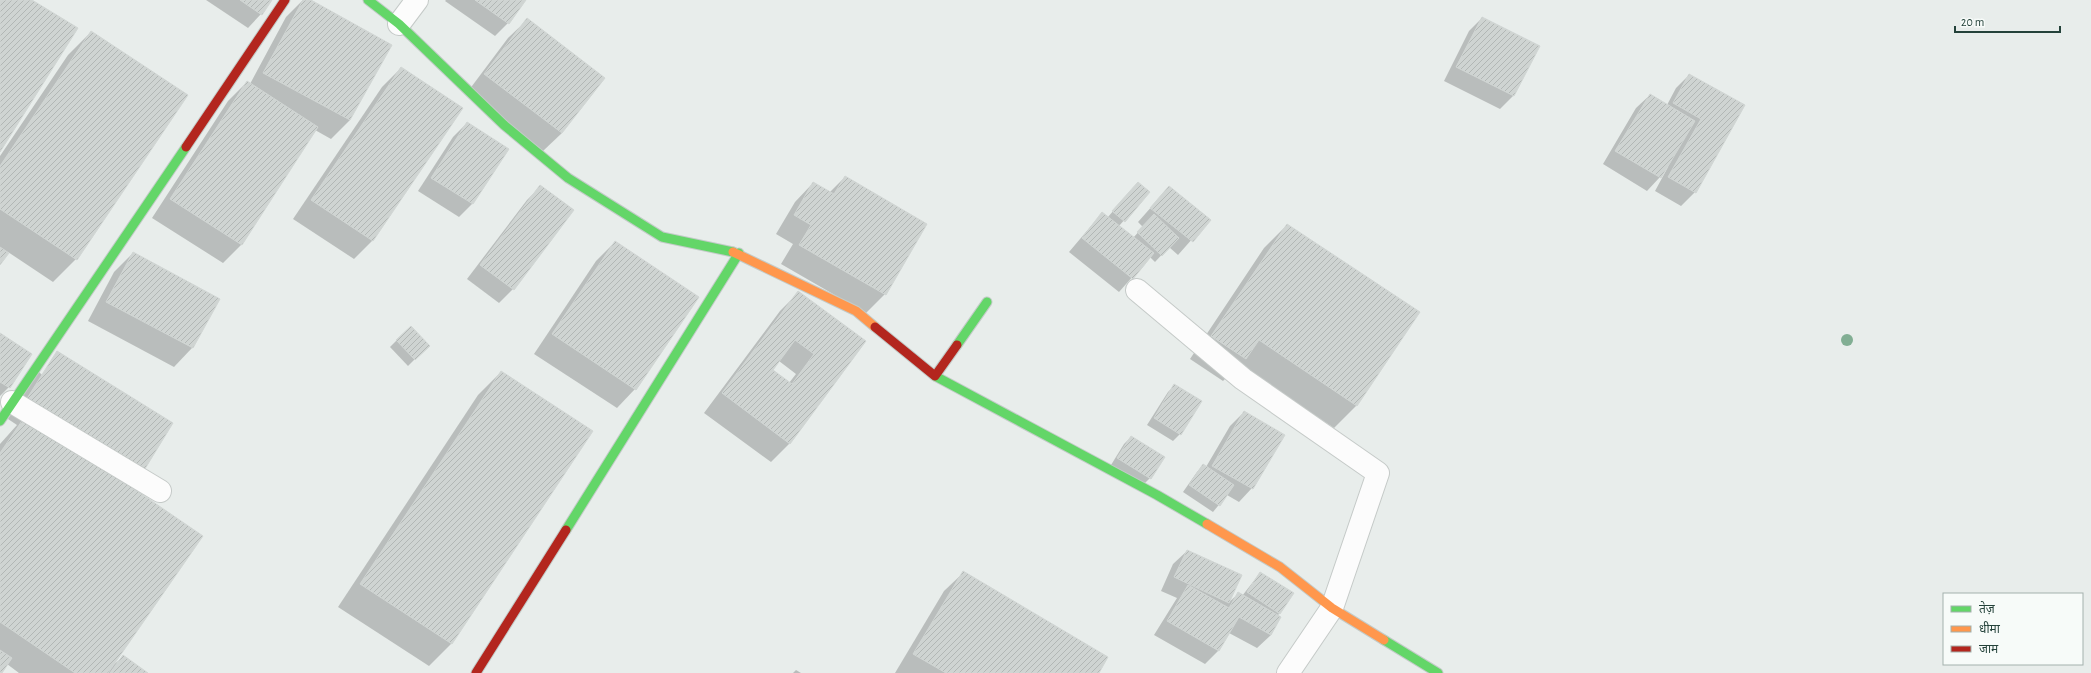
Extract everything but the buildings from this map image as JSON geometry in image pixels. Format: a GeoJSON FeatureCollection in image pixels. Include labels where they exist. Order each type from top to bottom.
{"type":"FeatureCollection","features":[{"type":"Feature","properties":{"kind":"street"},"geometry":{"type":"LineString","coordinates":[[0,422],[12,402],[285,0]]}},
{"type":"Feature","properties":{"kind":"street"},"geometry":{"type":"LineString","coordinates":[[368,0],[399,24],[504,125],[568,178],[662,237],[739,253],[856,310],[935,376],[1164,499],[1280,567],[1332,608],[1438,673]]}},
{"type":"Feature","properties":{"kind":"street"},"geometry":{"type":"LineString","coordinates":[[399,24],[417,0]]}},
{"type":"Feature","properties":{"kind":"street"},"geometry":{"type":"LineString","coordinates":[[476,673],[739,253]]}},
{"type":"Feature","properties":{"kind":"street"},"geometry":{"type":"LineString","coordinates":[[1137,290],[1243,379],[1378,473],[1332,608],[1288,673]]}},
{"type":"Feature","properties":{"kind":"street"},"geometry":{"type":"LineString","coordinates":[[935,376],[987,302]]}},
{"type":"Feature","properties":{"kind":"street"},"geometry":{"type":"LineString","coordinates":[[12,402],[160,491]]}},
{"type":"Feature","properties":{"kind":"traffic: fast"},"geometry":{"type":"LineString","coordinates":[[368,0],[399,24],[504,125],[568,178],[662,237],[733,252]]}},
{"type":"Feature","properties":{"kind":"traffic: fast"},"geometry":{"type":"LineString","coordinates":[[0,421],[186,147]]}},
{"type":"Feature","properties":{"kind":"traffic: fast"},"geometry":{"type":"LineString","coordinates":[[566,530],[739,253]]}},
{"type":"Feature","properties":{"kind":"traffic: fast"},"geometry":{"type":"LineString","coordinates":[[957,345],[987,302]]}},
{"type":"Feature","properties":{"kind":"traffic: fast"},"geometry":{"type":"LineString","coordinates":[[935,376],[1157,495],[1207,524]]}},
{"type":"Feature","properties":{"kind":"traffic: fast"},"geometry":{"type":"LineString","coordinates":[[1384,640],[1438,673]]}},
{"type":"Feature","properties":{"kind":"traffic: slow"},"geometry":{"type":"LineString","coordinates":[[733,252],[856,311],[875,327]]}},
{"type":"Feature","properties":{"kind":"traffic: slow"},"geometry":{"type":"LineString","coordinates":[[1207,524],[1280,567],[1332,608],[1384,640]]}},
{"type":"Feature","properties":{"kind":"traffic: jam"},"geometry":{"type":"LineString","coordinates":[[186,147],[285,0]]}},
{"type":"Feature","properties":{"kind":"traffic: jam"},"geometry":{"type":"LineString","coordinates":[[875,327],[935,376],[957,345]]}},
{"type":"Feature","properties":{"kind":"traffic: jam"},"geometry":{"type":"LineString","coordinates":[[476,673],[566,530]]}}]}
